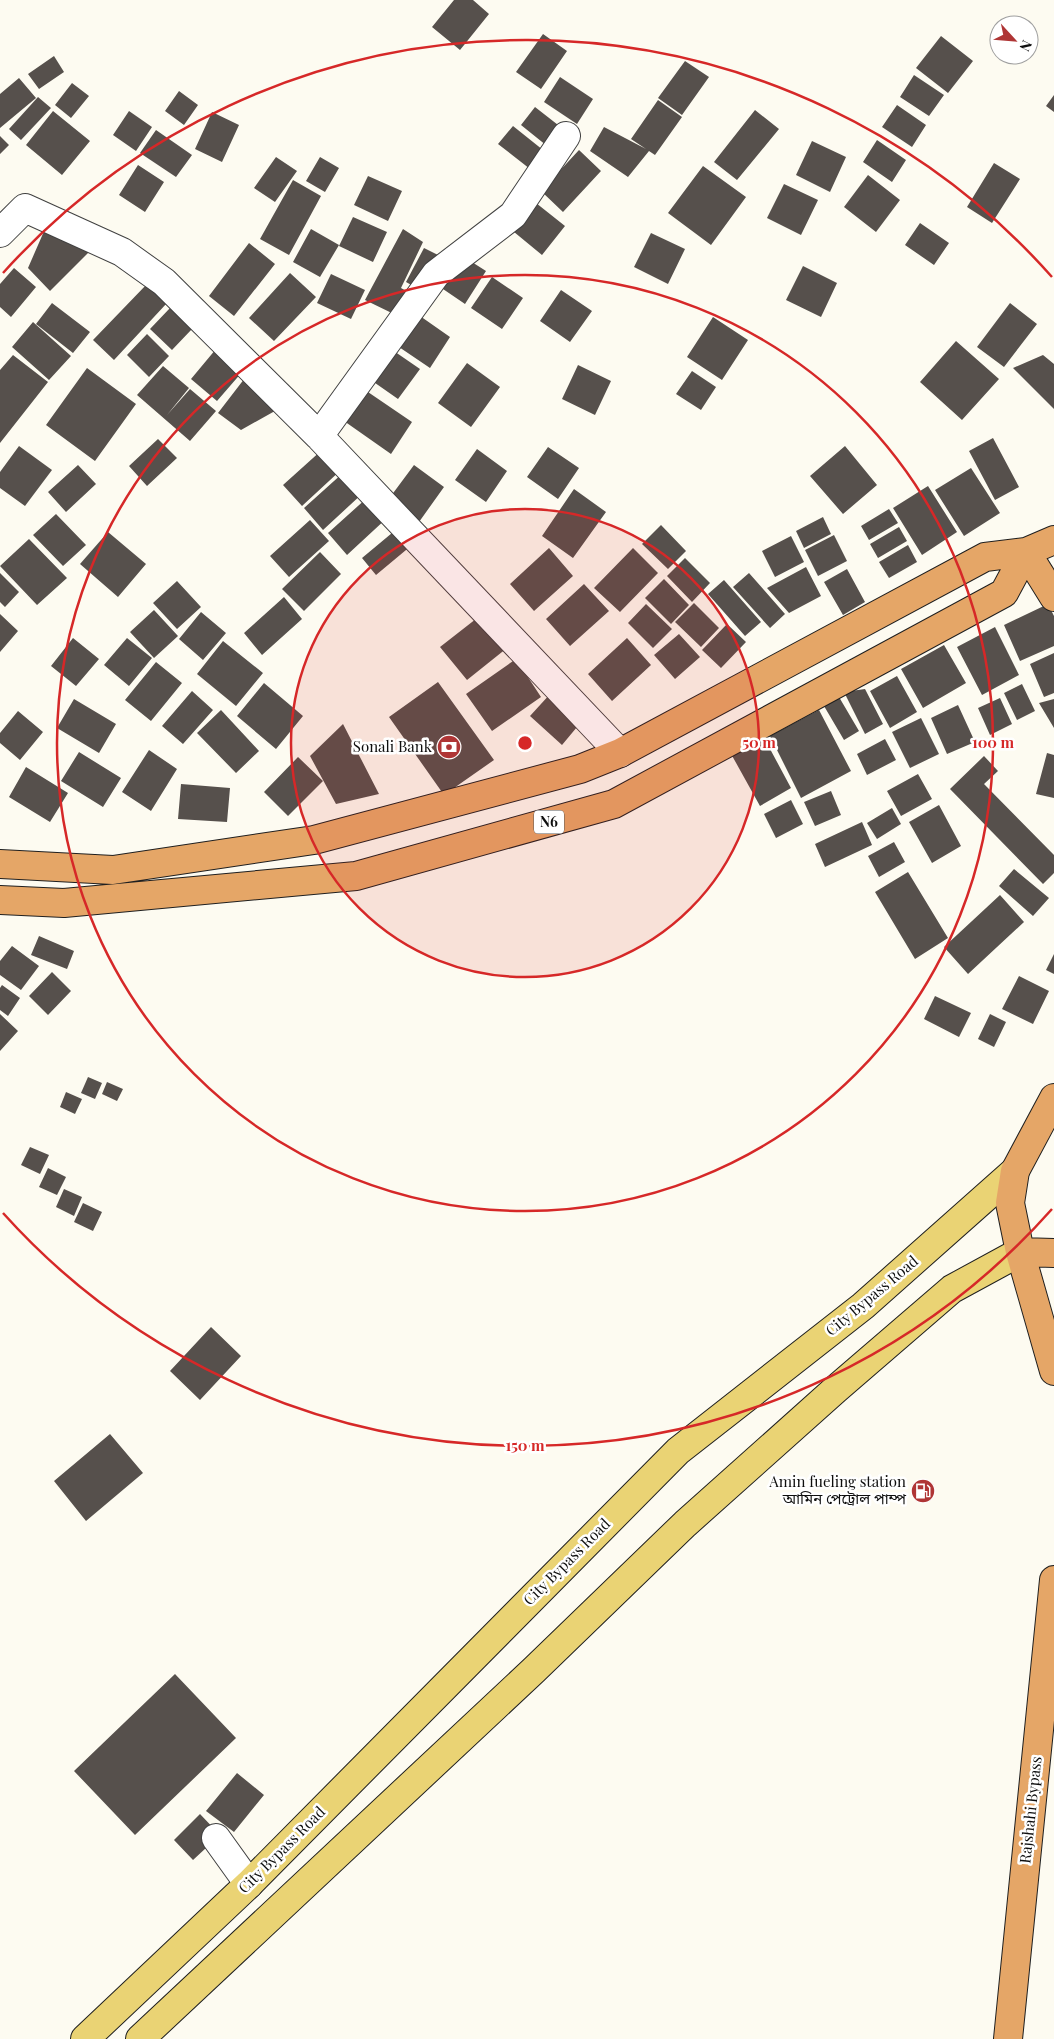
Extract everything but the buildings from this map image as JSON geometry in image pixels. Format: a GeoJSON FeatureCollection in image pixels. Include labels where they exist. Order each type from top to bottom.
{"type":"FeatureCollection","features":[{"type":"Feature","properties":{"kind":"highway"},"geometry":{"type":"LineString","coordinates":[[0,864],[113,870],[314,840],[580,769],[620,753],[985,557],[1026,552],[1054,540]]}},
{"type":"Feature","properties":{"kind":"highway"},"geometry":{"type":"LineString","coordinates":[[1026,552],[1054,597]]}},
{"type":"Feature","properties":{"kind":"highway","name":"N6"},"geometry":{"type":"LineString","coordinates":[[0,900],[64,902],[356,876],[614,804],[1004,593],[1026,552]]}},
{"type":"Feature","properties":{"kind":"highway","name":"City Bypass Road"},"geometry":{"type":"LineString","coordinates":[[1015,1171],[1054,1098]]}},
{"type":"Feature","properties":{"kind":"highway"},"geometry":{"type":"LineString","coordinates":[[1015,1171],[1010,1203],[1020,1252],[1054,1371]]}},
{"type":"Feature","properties":{"kind":"highway"},"geometry":{"type":"LineString","coordinates":[[1020,1252],[1054,1253]]}},
{"type":"Feature","properties":{"kind":"highway","name":"Rajshahi Bypass"},"geometry":{"type":"LineString","coordinates":[[1008,2039],[1054,1580]]}},
{"type":"Feature","properties":{"kind":"main road","name":"City Bypass Road"},"geometry":{"type":"LineString","coordinates":[[85,2039],[249,1884],[678,1451],[863,1306],[1015,1171]]}},
{"type":"Feature","properties":{"kind":"main road"},"geometry":{"type":"LineString","coordinates":[[140,2039],[527,1676],[685,1524],[836,1388],[952,1289],[1020,1252]]}},
{"type":"Feature","properties":{"kind":"street"},"geometry":{"type":"LineString","coordinates":[[319,436],[436,274],[513,216],[566,136]]}},
{"type":"Feature","properties":{"kind":"street"},"geometry":{"type":"LineString","coordinates":[[0,233],[25,208],[122,252],[164,282],[319,436],[620,753]]}},
{"type":"Feature","properties":{"kind":"street"},"geometry":{"type":"LineString","coordinates":[[216,1838],[249,1884]]}},
{"type":"Feature","properties":{"kind":"place","name":"Sonali Bank"},"geometry":{"type":"Point","coordinates":[449,747]}},
{"type":"Feature","properties":{"kind":"place","name":"Amin fueling station আমিন পেট্রোল পাম্প"},"geometry":{"type":"Point","coordinates":[923,1491]}}]}
